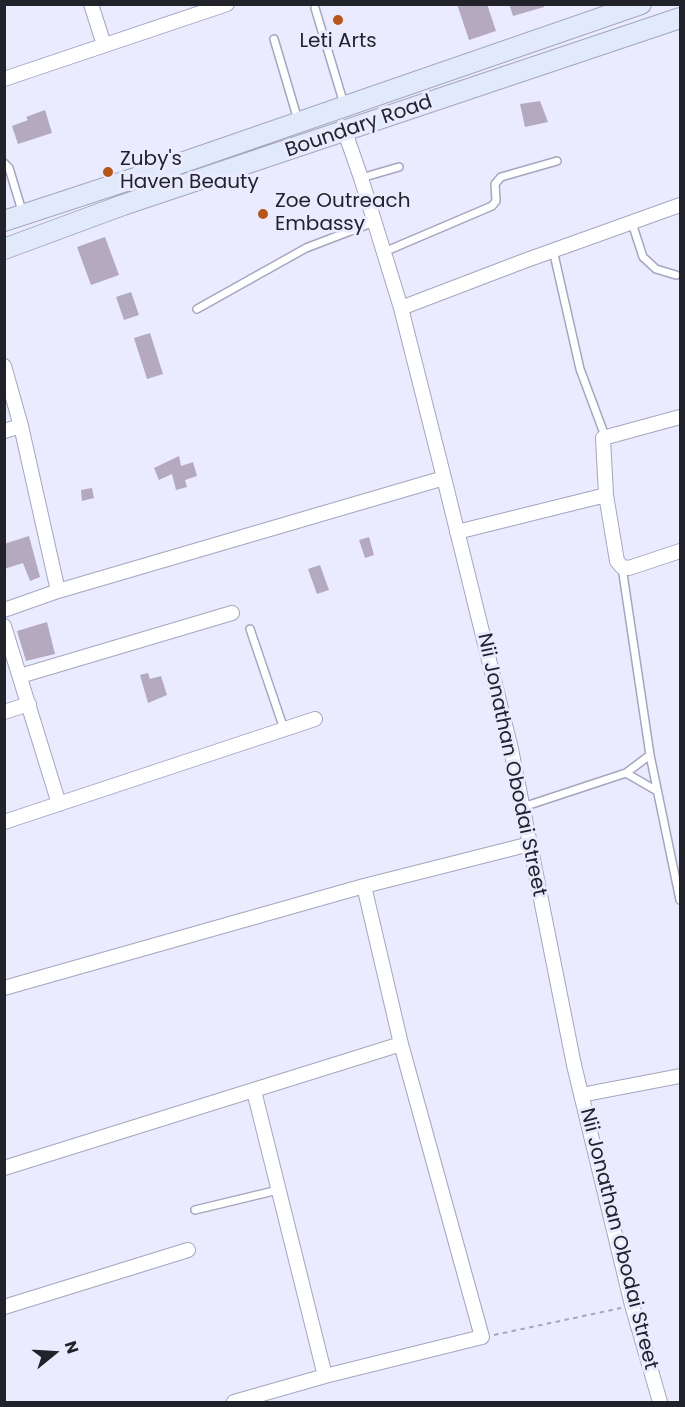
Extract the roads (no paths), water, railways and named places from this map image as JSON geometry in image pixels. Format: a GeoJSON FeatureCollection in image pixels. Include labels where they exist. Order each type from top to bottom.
{"type":"FeatureCollection","features":[{"type":"Feature","properties":{"kind":"main road","name":"Boundary Road"},"geometry":{"type":"LineString","coordinates":[[14,218],[641,4]]}},
{"type":"Feature","properties":{"kind":"main road","name":"Boundary Road"},"geometry":{"type":"LineString","coordinates":[[4,249],[123,205],[681,18]]}},
{"type":"Feature","properties":{"kind":"street"},"geometry":{"type":"LineString","coordinates":[[91,4],[104,45]]}},
{"type":"Feature","properties":{"kind":"street"},"geometry":{"type":"LineString","coordinates":[[4,78],[227,4]]}},
{"type":"Feature","properties":{"kind":"street","name":"Nii Jonathan Obodai Street"},"geometry":{"type":"LineString","coordinates":[[345,132],[401,308],[444,478],[511,749],[581,1095],[632,1305],[660,1402]]}},
{"type":"Feature","properties":{"kind":"street"},"geometry":{"type":"LineString","coordinates":[[401,308],[553,250],[681,205]]}},
{"type":"Feature","properties":{"kind":"street"},"geometry":{"type":"LineString","coordinates":[[4,366],[21,426],[58,591]]}},
{"type":"Feature","properties":{"kind":"street"},"geometry":{"type":"LineString","coordinates":[[681,417],[605,436],[602,443],[606,495],[617,561],[622,567],[629,568],[681,551]]}},
{"type":"Feature","properties":{"kind":"street"},"geometry":{"type":"LineString","coordinates":[[4,431],[21,426]]}},
{"type":"Feature","properties":{"kind":"street"},"geometry":{"type":"LineString","coordinates":[[4,610],[58,591],[444,478]]}},
{"type":"Feature","properties":{"kind":"street"},"geometry":{"type":"LineString","coordinates":[[457,532],[606,495]]}},
{"type":"Feature","properties":{"kind":"street"},"geometry":{"type":"LineString","coordinates":[[20,676],[232,613]]}},
{"type":"Feature","properties":{"kind":"street"},"geometry":{"type":"LineString","coordinates":[[4,626],[59,804]]}},
{"type":"Feature","properties":{"kind":"street"},"geometry":{"type":"LineString","coordinates":[[4,712],[29,704]]}},
{"type":"Feature","properties":{"kind":"street"},"geometry":{"type":"LineString","coordinates":[[4,822],[315,719]]}},
{"type":"Feature","properties":{"kind":"street"},"geometry":{"type":"LineString","coordinates":[[4,988],[364,886],[530,844]]}},
{"type":"Feature","properties":{"kind":"street"},"geometry":{"type":"LineString","coordinates":[[234,1402],[325,1376],[482,1337],[401,1044],[364,886]]}},
{"type":"Feature","properties":{"kind":"street"},"geometry":{"type":"LineString","coordinates":[[4,1168],[401,1044]]}},
{"type":"Feature","properties":{"kind":"street"},"geometry":{"type":"LineString","coordinates":[[581,1095],[681,1076]]}},
{"type":"Feature","properties":{"kind":"street"},"geometry":{"type":"LineString","coordinates":[[254,1091],[325,1376]]}},
{"type":"Feature","properties":{"kind":"street"},"geometry":{"type":"LineString","coordinates":[[4,1307],[188,1250]]}},
{"type":"Feature","properties":{"kind":"lane"},"geometry":{"type":"LineString","coordinates":[[315,8],[345,106]]}},
{"type":"Feature","properties":{"kind":"lane"},"geometry":{"type":"LineString","coordinates":[[274,39],[298,122]]}},
{"type":"Feature","properties":{"kind":"lane"},"geometry":{"type":"LineString","coordinates":[[384,252],[492,206],[496,201],[495,184],[501,177],[557,161]]}},
{"type":"Feature","properties":{"kind":"lane"},"geometry":{"type":"LineString","coordinates":[[4,164],[9,168],[14,218]]}},
{"type":"Feature","properties":{"kind":"lane"},"geometry":{"type":"LineString","coordinates":[[361,178],[399,167]]}},
{"type":"Feature","properties":{"kind":"lane"},"geometry":{"type":"LineString","coordinates":[[197,309],[306,248],[374,222]]}},
{"type":"Feature","properties":{"kind":"lane"},"geometry":{"type":"LineString","coordinates":[[632,223],[643,257],[656,269],[676,275]]}},
{"type":"Feature","properties":{"kind":"lane"},"geometry":{"type":"LineString","coordinates":[[553,250],[580,369],[605,436]]}},
{"type":"Feature","properties":{"kind":"lane"},"geometry":{"type":"LineString","coordinates":[[622,567],[657,791],[681,900]]}},
{"type":"Feature","properties":{"kind":"lane"},"geometry":{"type":"LineString","coordinates":[[250,629],[284,729]]}},
{"type":"Feature","properties":{"kind":"lane"},"geometry":{"type":"LineString","coordinates":[[522,807],[626,773],[651,755]]}},
{"type":"Feature","properties":{"kind":"lane"},"geometry":{"type":"LineString","coordinates":[[626,773],[657,791]]}},
{"type":"Feature","properties":{"kind":"lane"},"geometry":{"type":"LineString","coordinates":[[195,1210],[278,1190]]}},
{"type":"Feature","properties":{"kind":"place","name":"Leti Arts"},"geometry":{"type":"Point","coordinates":[338,20]}},
{"type":"Feature","properties":{"kind":"place","name":"Zuby's Haven Beauty"},"geometry":{"type":"Point","coordinates":[108,172]}},
{"type":"Feature","properties":{"kind":"place","name":"Zoe Outreach Embassy"},"geometry":{"type":"Point","coordinates":[263,214]}}]}
